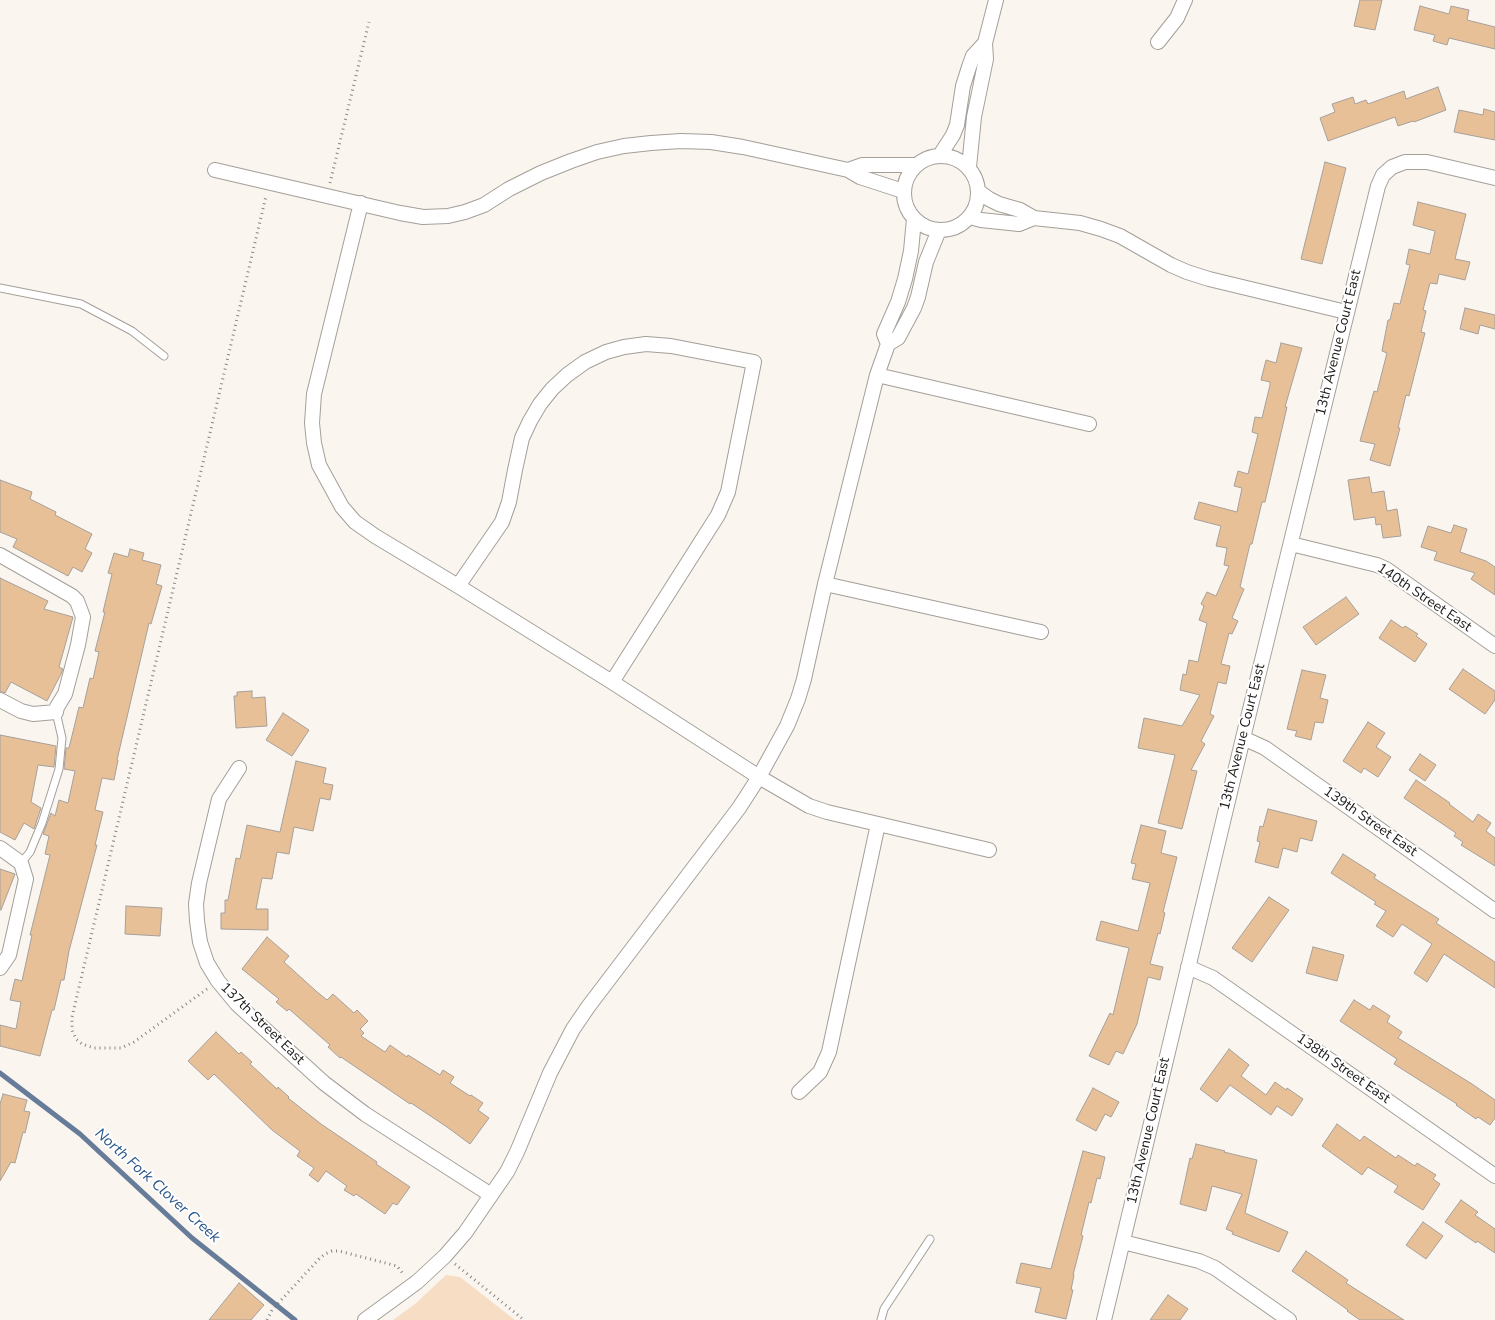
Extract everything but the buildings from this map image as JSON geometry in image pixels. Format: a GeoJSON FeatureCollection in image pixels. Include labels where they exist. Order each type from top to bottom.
{"type":"FeatureCollection","features":[{"type":"Feature","properties":{"kind":"street"},"geometry":{"type":"LineString","coordinates":[[969,167],[973,125],[986,59],[985,43],[996,0]]}},
{"type":"Feature","properties":{"kind":"street"},"geometry":{"type":"LineString","coordinates":[[1158,42],[1177,18],[1185,0]]}},
{"type":"Feature","properties":{"kind":"street"},"geometry":{"type":"LineString","coordinates":[[940,156],[957,125],[962,93],[969,67],[974,56],[985,43]]}},
{"type":"Feature","properties":{"kind":"street"},"geometry":{"type":"LineString","coordinates":[[215,170],[400,213],[423,217],[448,216],[484,205],[509,189],[541,173],[597,152],[624,146],[681,141],[727,145],[848,170],[860,177],[903,191]]}},
{"type":"Feature","properties":{"kind":"street"},"geometry":{"type":"LineString","coordinates":[[946,155],[958,159],[969,167],[978,191],[978,201],[973,212],[965,222],[955,228],[940,230],[931,229],[920,224],[914,218],[909,211],[903,191],[905,181],[916,164],[933,156],[940,156],[946,155]]}},
{"type":"Feature","properties":{"kind":"street","name":"13th Avenue Court East"},"geometry":{"type":"LineString","coordinates":[[1104,1320],[1243,738],[1378,186],[1383,175],[1392,167],[1405,162],[1427,162],[1495,178]]}},
{"type":"Feature","properties":{"kind":"street"},"geometry":{"type":"LineString","coordinates":[[848,170],[862,165],[916,164]]}},
{"type":"Feature","properties":{"kind":"street"},"geometry":{"type":"LineString","coordinates":[[978,191],[989,200],[1020,210],[1034,218],[1080,223],[1120,236],[1170,265],[1187,272],[1346,312]]}},
{"type":"Feature","properties":{"kind":"street"},"geometry":{"type":"LineString","coordinates":[[361,203],[314,394],[312,423],[319,465],[342,507],[355,522],[808,806],[990,850]]}},
{"type":"Feature","properties":{"kind":"street"},"geometry":{"type":"LineString","coordinates":[[970,216],[981,220],[1019,224],[1034,218]]}},
{"type":"Feature","properties":{"kind":"street"},"geometry":{"type":"LineString","coordinates":[[888,344],[884,334],[898,302],[905,279],[911,251],[914,218]]}},
{"type":"Feature","properties":{"kind":"street"},"geometry":{"type":"LineString","coordinates":[[365,1320],[413,1286],[445,1256],[465,1233],[507,1172],[550,1073],[573,1029],[738,808],[759,777],[787,726],[798,699],[877,375],[888,344],[898,338],[914,308],[926,262],[940,230]]}},
{"type":"Feature","properties":{"kind":"street"},"geometry":{"type":"LineString","coordinates":[[458,586],[502,522],[510,502],[522,438],[530,421],[552,388],[567,375],[585,362],[606,352],[646,344],[671,346],[754,362],[728,492],[718,515],[612,682]]}},
{"type":"Feature","properties":{"kind":"street"},"geometry":{"type":"LineString","coordinates":[[877,375],[1089,424]]}},
{"type":"Feature","properties":{"kind":"street","name":"140th Street East"},"geometry":{"type":"LineString","coordinates":[[1291,544],[1377,565],[1386,569],[1495,646]]}},
{"type":"Feature","properties":{"kind":"street"},"geometry":{"type":"LineString","coordinates":[[0,555],[72,596],[77,601],[83,617],[82,628],[65,694],[57,706],[56,712],[33,714],[21,711],[0,700]]}},
{"type":"Feature","properties":{"kind":"street"},"geometry":{"type":"LineString","coordinates":[[826,584],[1042,632]]}},
{"type":"Feature","properties":{"kind":"street","name":"139th Street East"},"geometry":{"type":"LineString","coordinates":[[1243,738],[1265,748],[1495,911]]}},
{"type":"Feature","properties":{"kind":"street","name":"137th Street East"},"geometry":{"type":"LineString","coordinates":[[239,768],[219,800],[199,883],[196,904],[197,921],[200,942],[207,963],[218,981],[237,1004],[324,1083],[365,1114],[491,1196]]}},
{"type":"Feature","properties":{"kind":"street"},"geometry":{"type":"LineString","coordinates":[[799,1092],[820,1072],[829,1052],[878,824]]}},
{"type":"Feature","properties":{"kind":"street"},"geometry":{"type":"LineString","coordinates":[[0,848],[22,866],[26,878],[9,956],[0,968]]}},
{"type":"Feature","properties":{"kind":"street","name":"138th Street East"},"geometry":{"type":"LineString","coordinates":[[1188,967],[1213,978],[1495,1176]]}},
{"type":"Feature","properties":{"kind":"street"},"geometry":{"type":"LineString","coordinates":[[1123,1242],[1199,1261],[1215,1268],[1289,1320]]}},
{"type":"Feature","properties":{"kind":"lane"},"geometry":{"type":"LineString","coordinates":[[0,288],[81,304],[132,331],[164,356]]}},
{"type":"Feature","properties":{"kind":"lane"},"geometry":{"type":"LineString","coordinates":[[22,866],[42,823],[59,769],[62,738],[56,712]]}},
{"type":"Feature","properties":{"kind":"lane"},"geometry":{"type":"LineString","coordinates":[[881,1320],[884,1309],[930,1239]]}},
{"type":"Feature","properties":{"kind":"path"},"geometry":{"type":"LineString","coordinates":[[327,195],[369,22]]}},
{"type":"Feature","properties":{"kind":"path"},"geometry":{"type":"LineString","coordinates":[[218,981],[134,1042],[121,1048],[94,1048],[82,1044],[76,1039],[72,1030],[74,1008],[269,182]]}},
{"type":"Feature","properties":{"kind":"path"},"geometry":{"type":"LineString","coordinates":[[267,1320],[272,1310],[324,1254],[332,1251],[339,1251],[397,1266],[413,1286]]}},
{"type":"Feature","properties":{"kind":"path"},"geometry":{"type":"LineString","coordinates":[[445,1256],[524,1320]]}},
{"type":"Feature","properties":{"kind":"shaded area"},"geometry":{"type":"Polygon","coordinates":[[[446,1275],[460,1277],[515,1320],[393,1320],[415,1304],[446,1275]]]}},
{"type":"Feature","properties":{"kind":"waterway","name":"North Fork Clover Creek"},"geometry":{"type":"LineString","coordinates":[[0,1073],[80,1134],[192,1238],[295,1320]]}}]}
